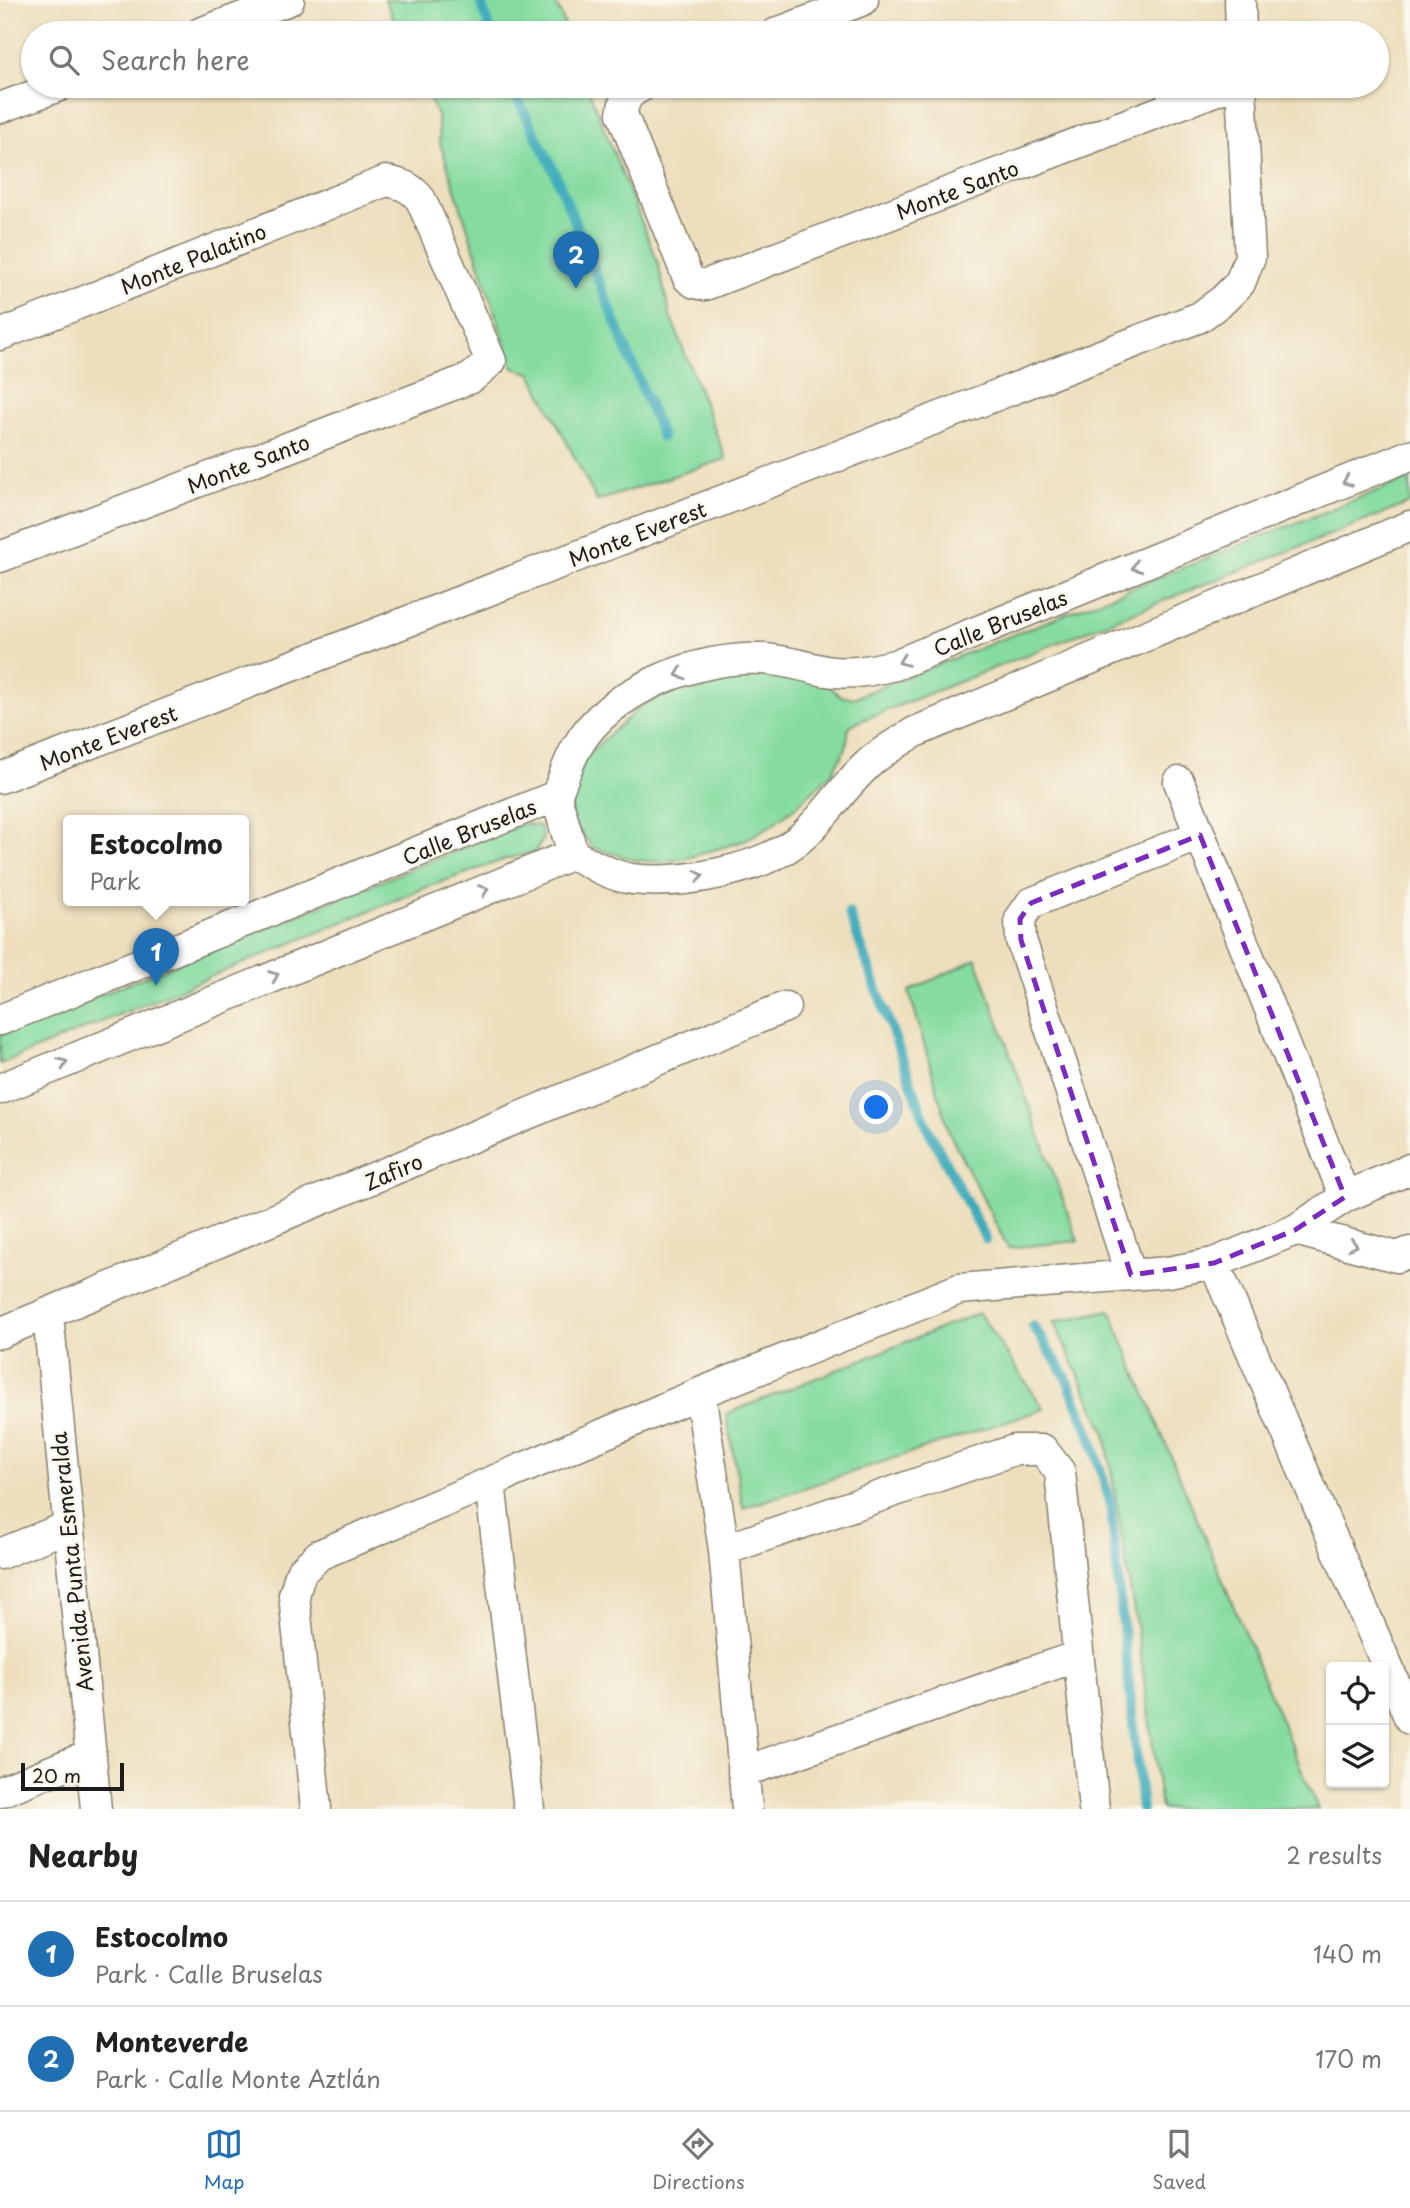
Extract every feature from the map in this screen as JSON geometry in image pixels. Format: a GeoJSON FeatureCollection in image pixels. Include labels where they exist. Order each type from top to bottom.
{"type":"FeatureCollection","features":[{"type":"Feature","properties":{"kind":"street"},"geometry":{"type":"LineString","coordinates":[[232,21],[289,0]]}},
{"type":"Feature","properties":{"kind":"street"},"geometry":{"type":"LineString","coordinates":[[808,21],[863,0]]}},
{"type":"Feature","properties":{"kind":"street"},"geometry":{"type":"LineString","coordinates":[[1240,0],[1241,21]]}},
{"type":"Feature","properties":{"kind":"street"},"geometry":{"type":"LineString","coordinates":[[0,108],[27,98]]}},
{"type":"Feature","properties":{"kind":"street","name":"Monte Santo"},"geometry":{"type":"LineString","coordinates":[[625,98],[622,114],[688,278],[705,285],[1196,98]]}},
{"type":"Feature","properties":{"kind":"street","name":"Monte Everest"},"geometry":{"type":"LineString","coordinates":[[0,778],[1200,317],[1240,283],[1250,257],[1242,98]]}},
{"type":"Feature","properties":{"kind":"street","name":"Monte Palatino"},"geometry":{"type":"LineString","coordinates":[[0,335],[386,181],[412,189],[421,200],[491,361]]}},
{"type":"Feature","properties":{"kind":"street","name":"Monte Santo"},"geometry":{"type":"LineString","coordinates":[[0,557],[471,378],[491,361]]}},
{"type":"Feature","properties":{"kind":"street","name":"Calle Bruselas"},"geometry":{"type":"LineString","coordinates":[[0,1020],[556,796],[577,745],[591,728],[623,699],[650,685],[701,666],[727,660],[763,659],[848,673],[895,665],[1410,455]]}},
{"type":"Feature","properties":{"kind":"street"},"geometry":{"type":"LineString","coordinates":[[556,796],[573,854],[609,872],[630,878],[656,880],[704,876],[737,868],[774,854],[796,841],[818,822],[867,764],[915,732],[1410,526]]}},
{"type":"Feature","properties":{"kind":"street"},"geometry":{"type":"LineString","coordinates":[[1178,782],[1345,1197]]}},
{"type":"Feature","properties":{"kind":"street"},"geometry":{"type":"LineString","coordinates":[[1131,1275],[1021,940],[1020,919],[1031,903],[1200,835]]}},
{"type":"Feature","properties":{"kind":"street"},"geometry":{"type":"LineString","coordinates":[[0,1088],[573,854]]}},
{"type":"Feature","properties":{"kind":"street","name":"Zafiro"},"geometry":{"type":"LineString","coordinates":[[0,1334],[785,1007]]}},
{"type":"Feature","properties":{"kind":"street"},"geometry":{"type":"LineString","coordinates":[[316,1809],[294,1595],[301,1572],[319,1555],[700,1394],[959,1289],[1168,1272],[1214,1263],[1295,1230],[1345,1197],[1410,1169]]}},
{"type":"Feature","properties":{"kind":"street"},"geometry":{"type":"LineString","coordinates":[[1295,1230],[1397,1257],[1410,1252]]}},
{"type":"Feature","properties":{"kind":"street"},"geometry":{"type":"LineString","coordinates":[[1214,1263],[1410,1719]]}},
{"type":"Feature","properties":{"kind":"street","name":"Avenida Punta Esmeralda"},"geometry":{"type":"LineString","coordinates":[[48,1314],[96,1809]]}},
{"type":"Feature","properties":{"kind":"street"},"geometry":{"type":"LineString","coordinates":[[700,1394],[724,1550],[747,1809]]}},
{"type":"Feature","properties":{"kind":"street"},"geometry":{"type":"LineString","coordinates":[[724,1550],[1014,1450],[1043,1450],[1060,1472],[1094,1809]]}},
{"type":"Feature","properties":{"kind":"street"},"geometry":{"type":"LineString","coordinates":[[491,1483],[529,1809]]}},
{"type":"Feature","properties":{"kind":"street"},"geometry":{"type":"LineString","coordinates":[[0,1554],[67,1527]]}},
{"type":"Feature","properties":{"kind":"street"},"geometry":{"type":"LineString","coordinates":[[743,1772],[1078,1656]]}},
{"type":"Feature","properties":{"kind":"street"},"geometry":{"type":"LineString","coordinates":[[0,1792],[90,1755]]}},
{"type":"Feature","properties":{"kind":"highlighted area"},"geometry":{"type":"Polygon","coordinates":[[[1200,835],[1345,1197],[1295,1230],[1214,1263],[1131,1275],[1021,940],[1020,919],[1031,903],[1200,835]]]}},
{"type":"Feature","properties":{"kind":"green space"},"geometry":{"type":"Polygon","coordinates":[[[385,0],[555,0],[563,21],[395,21],[385,0]]]}},
{"type":"Feature","properties":{"kind":"green space"},"geometry":{"type":"Polygon","coordinates":[[[429,98],[592,98],[658,263],[670,315],[726,459],[597,501],[531,373],[513,368],[440,143],[437,115],[429,98]]]}},
{"type":"Feature","properties":{"kind":"green space"},"geometry":{"type":"Polygon","coordinates":[[[1410,478],[1410,503],[855,723],[849,727],[846,748],[831,774],[794,808],[743,841],[684,859],[658,862],[635,860],[593,848],[573,822],[569,799],[586,756],[641,706],[677,689],[709,677],[779,671],[829,686],[840,696],[853,698],[1410,478]]]}},
{"type":"Feature","properties":{"kind":"green space"},"geometry":{"type":"Polygon","coordinates":[[[525,823],[540,826],[543,839],[535,852],[506,859],[427,887],[0,1064],[0,1035],[525,823]]]}},
{"type":"Feature","properties":{"kind":"green space"},"geometry":{"type":"Polygon","coordinates":[[[976,959],[1078,1241],[1008,1248],[949,1132],[909,991],[976,959]]]}},
{"type":"Feature","properties":{"kind":"green space"},"geometry":{"type":"Polygon","coordinates":[[[1110,1310],[1318,1809],[1161,1809],[1140,1649],[1105,1432],[1054,1322],[1110,1310]]]}},
{"type":"Feature","properties":{"kind":"green space"},"geometry":{"type":"Polygon","coordinates":[[[979,1313],[1044,1409],[743,1508],[726,1414],[979,1313]]]}},
{"type":"Feature","properties":{"kind":"waterway"},"geometry":{"type":"LineString","coordinates":[[480,0],[487,21]]}},
{"type":"Feature","properties":{"kind":"waterway"},"geometry":{"type":"LineString","coordinates":[[517,98],[555,173],[662,437]]}},
{"type":"Feature","properties":{"kind":"waterway"},"geometry":{"type":"LineString","coordinates":[[849,913],[928,1129],[986,1239]]}},
{"type":"Feature","properties":{"kind":"waterway"},"geometry":{"type":"LineString","coordinates":[[1033,1326],[1065,1375],[1089,1432],[1110,1501],[1142,1809]]}},
{"type":"Feature","properties":{"kind":"place","name":"Monteverde"},"geometry":{"type":"Point","coordinates":[576,289]}},
{"type":"Feature","properties":{"kind":"place","name":"Estocolmo"},"geometry":{"type":"Point","coordinates":[156,986]}}]}
